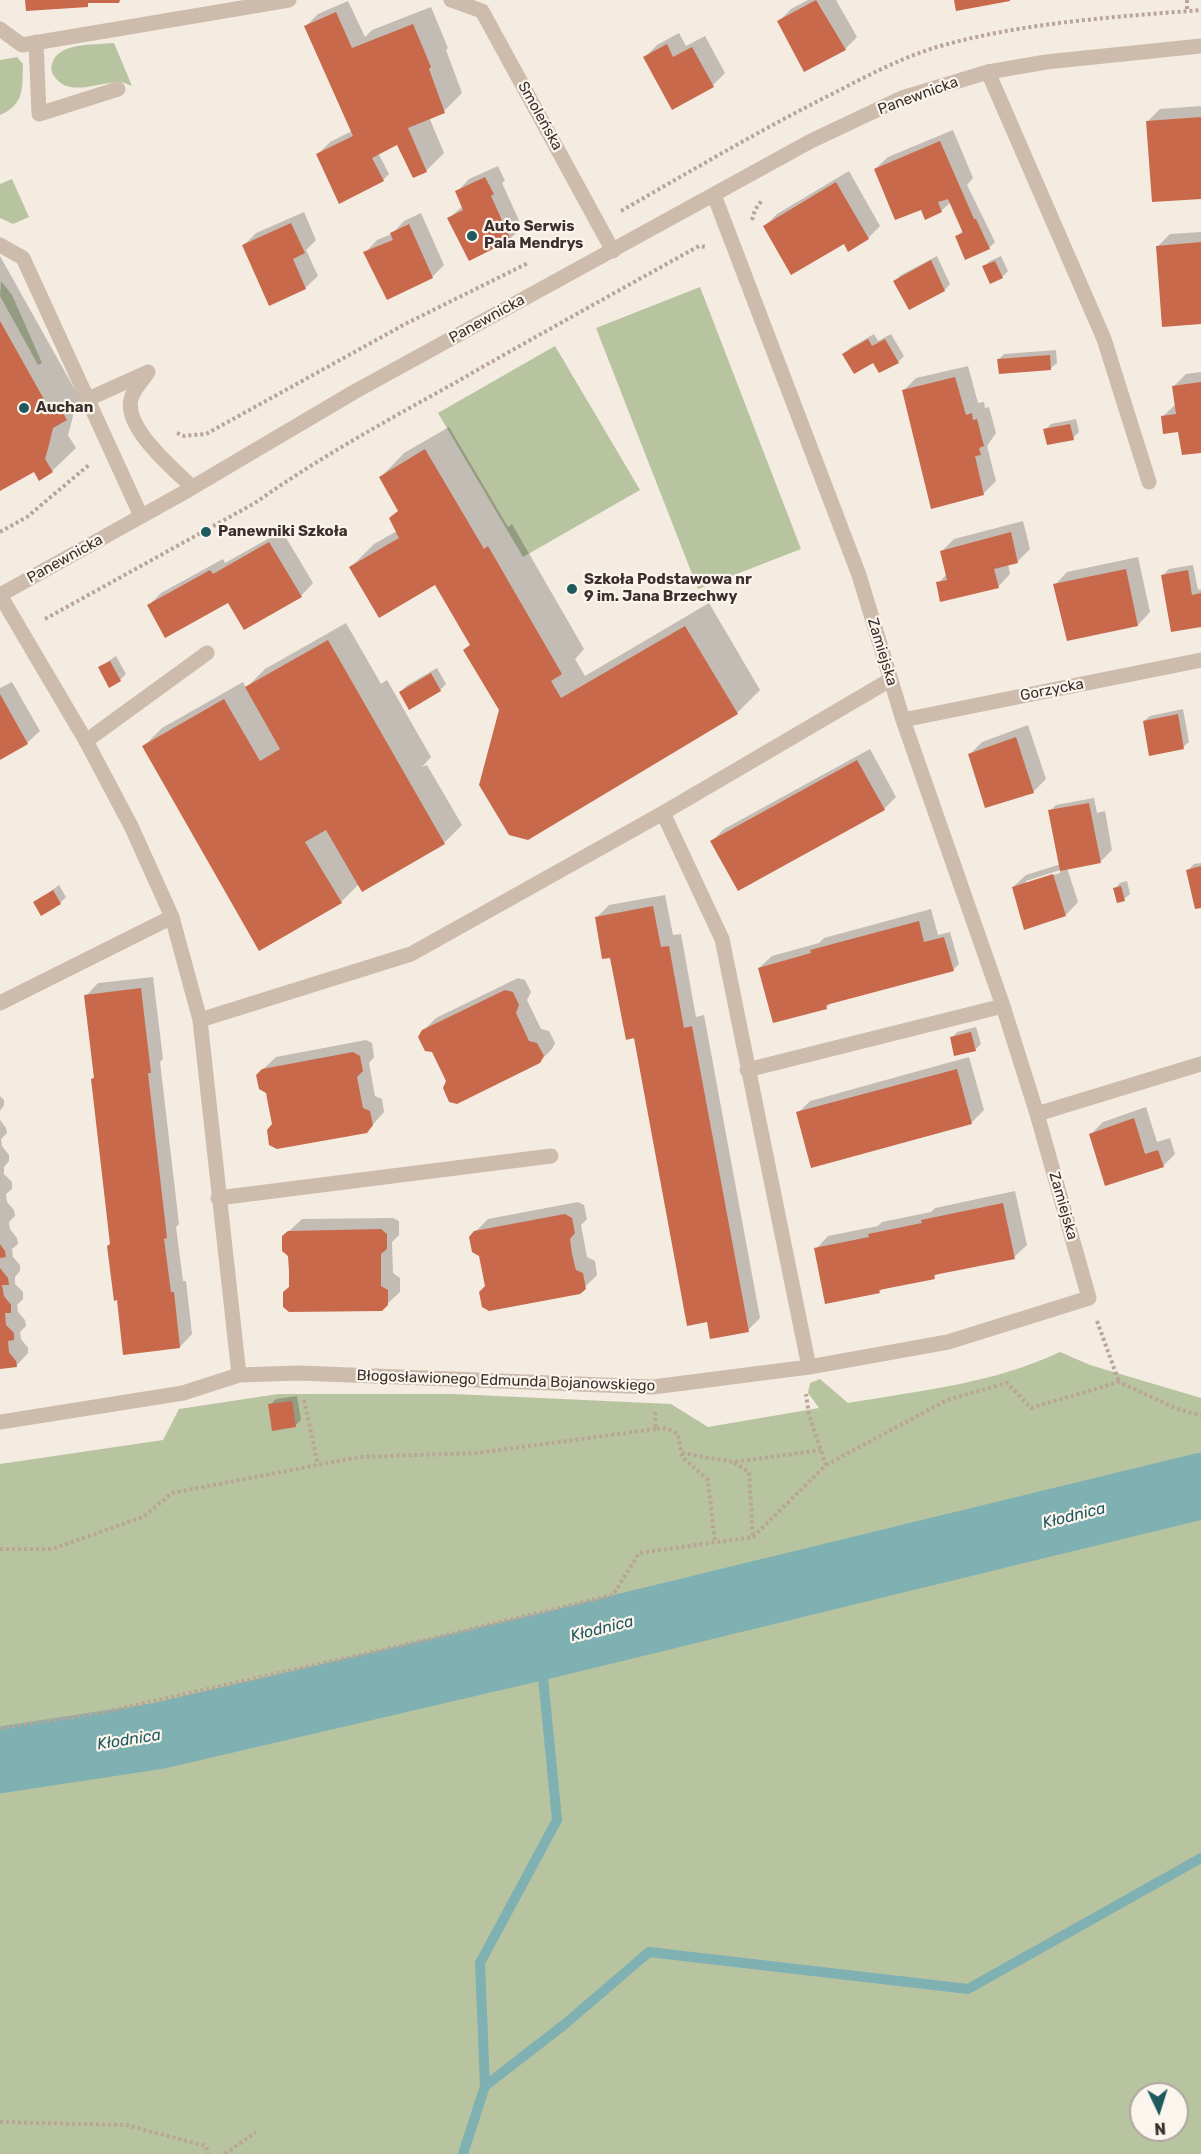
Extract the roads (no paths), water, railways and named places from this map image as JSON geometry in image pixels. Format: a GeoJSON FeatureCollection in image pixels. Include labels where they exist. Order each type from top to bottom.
{"type":"FeatureCollection","features":[{"type":"Feature","properties":{"kind":"street"},"geometry":{"type":"LineString","coordinates":[[0,29],[22,45],[289,0]]}},
{"type":"Feature","properties":{"kind":"street","name":"Smoleńska"},"geometry":{"type":"LineString","coordinates":[[451,0],[482,11],[613,251]]}},
{"type":"Feature","properties":{"kind":"street"},"geometry":{"type":"LineString","coordinates":[[36,42],[39,114],[118,90]]}},
{"type":"Feature","properties":{"kind":"street","name":"Panewnicka"},"geometry":{"type":"LineString","coordinates":[[0,595],[192,487],[354,392],[811,141],[902,98],[988,72],[1046,62],[1201,46]]}},
{"type":"Feature","properties":{"kind":"street"},"geometry":{"type":"LineString","coordinates":[[988,72],[1104,339],[1149,482]]}},
{"type":"Feature","properties":{"kind":"street","name":"Zamiejska"},"geometry":{"type":"LineString","coordinates":[[714,195],[859,575],[903,720],[1003,1006],[1037,1114],[1089,1298]]}},
{"type":"Feature","properties":{"kind":"street"},"geometry":{"type":"LineString","coordinates":[[0,245],[23,258],[141,516]]}},
{"type":"Feature","properties":{"kind":"street"},"geometry":{"type":"LineString","coordinates":[[88,399],[148,372],[131,398],[131,417],[140,433],[192,487]]}},
{"type":"Feature","properties":{"kind":"street"},"geometry":{"type":"LineString","coordinates":[[0,595],[86,741],[130,826],[172,916],[200,1020],[239,1375]]}},
{"type":"Feature","properties":{"kind":"street"},"geometry":{"type":"LineString","coordinates":[[86,741],[207,653]]}},
{"type":"Feature","properties":{"kind":"street","name":"Gorzycka"},"geometry":{"type":"LineString","coordinates":[[903,720],[1201,660]]}},
{"type":"Feature","properties":{"kind":"street"},"geometry":{"type":"LineString","coordinates":[[200,1020],[411,954],[663,813],[890,680]]}},
{"type":"Feature","properties":{"kind":"street"},"geometry":{"type":"LineString","coordinates":[[663,813],[722,939],[806,1367]]}},
{"type":"Feature","properties":{"kind":"street"},"geometry":{"type":"LineString","coordinates":[[0,1003],[172,916]]}},
{"type":"Feature","properties":{"kind":"street"},"geometry":{"type":"LineString","coordinates":[[747,1070],[1003,1006]]}},
{"type":"Feature","properties":{"kind":"street"},"geometry":{"type":"LineString","coordinates":[[1037,1114],[1201,1065]]}},
{"type":"Feature","properties":{"kind":"street"},"geometry":{"type":"LineString","coordinates":[[218,1198],[551,1156]]}},
{"type":"Feature","properties":{"kind":"street","name":"Błogosławionego Edmunda Bojanowskiego"},"geometry":{"type":"LineString","coordinates":[[0,1422],[183,1394],[239,1375],[299,1373],[653,1387],[806,1367],[948,1342],[1089,1298]]}},
{"type":"Feature","properties":{"kind":"waterway","name":"Kłodnica"},"geometry":{"type":"LineString","coordinates":[[0,1760],[158,1736],[540,1647],[1201,1486]]}},
{"type":"Feature","properties":{"kind":"waterway"},"geometry":{"type":"LineString","coordinates":[[846,1555],[850,1572]]}},
{"type":"Feature","properties":{"kind":"waterway"},"geometry":{"type":"LineString","coordinates":[[463,2154],[485,2086],[480,1963],[557,1820],[540,1647]]}},
{"type":"Feature","properties":{"kind":"waterway"},"geometry":{"type":"LineString","coordinates":[[485,2086],[565,2024],[649,1952],[968,1989],[1201,1858]]}},
{"type":"Feature","properties":{"kind":"place","name":"Auto Serwis Pala Mendrys"},"geometry":{"type":"Point","coordinates":[472,236]}},
{"type":"Feature","properties":{"kind":"place","name":"Auchan"},"geometry":{"type":"Point","coordinates":[24,408]}},
{"type":"Feature","properties":{"kind":"place","name":"Panewniki Szkoła"},"geometry":{"type":"Point","coordinates":[206,532]}},
{"type":"Feature","properties":{"kind":"place","name":"Szkoła Podstawowa nr 9 im. Jana Brzechwy"},"geometry":{"type":"Point","coordinates":[572,589]}}]}
